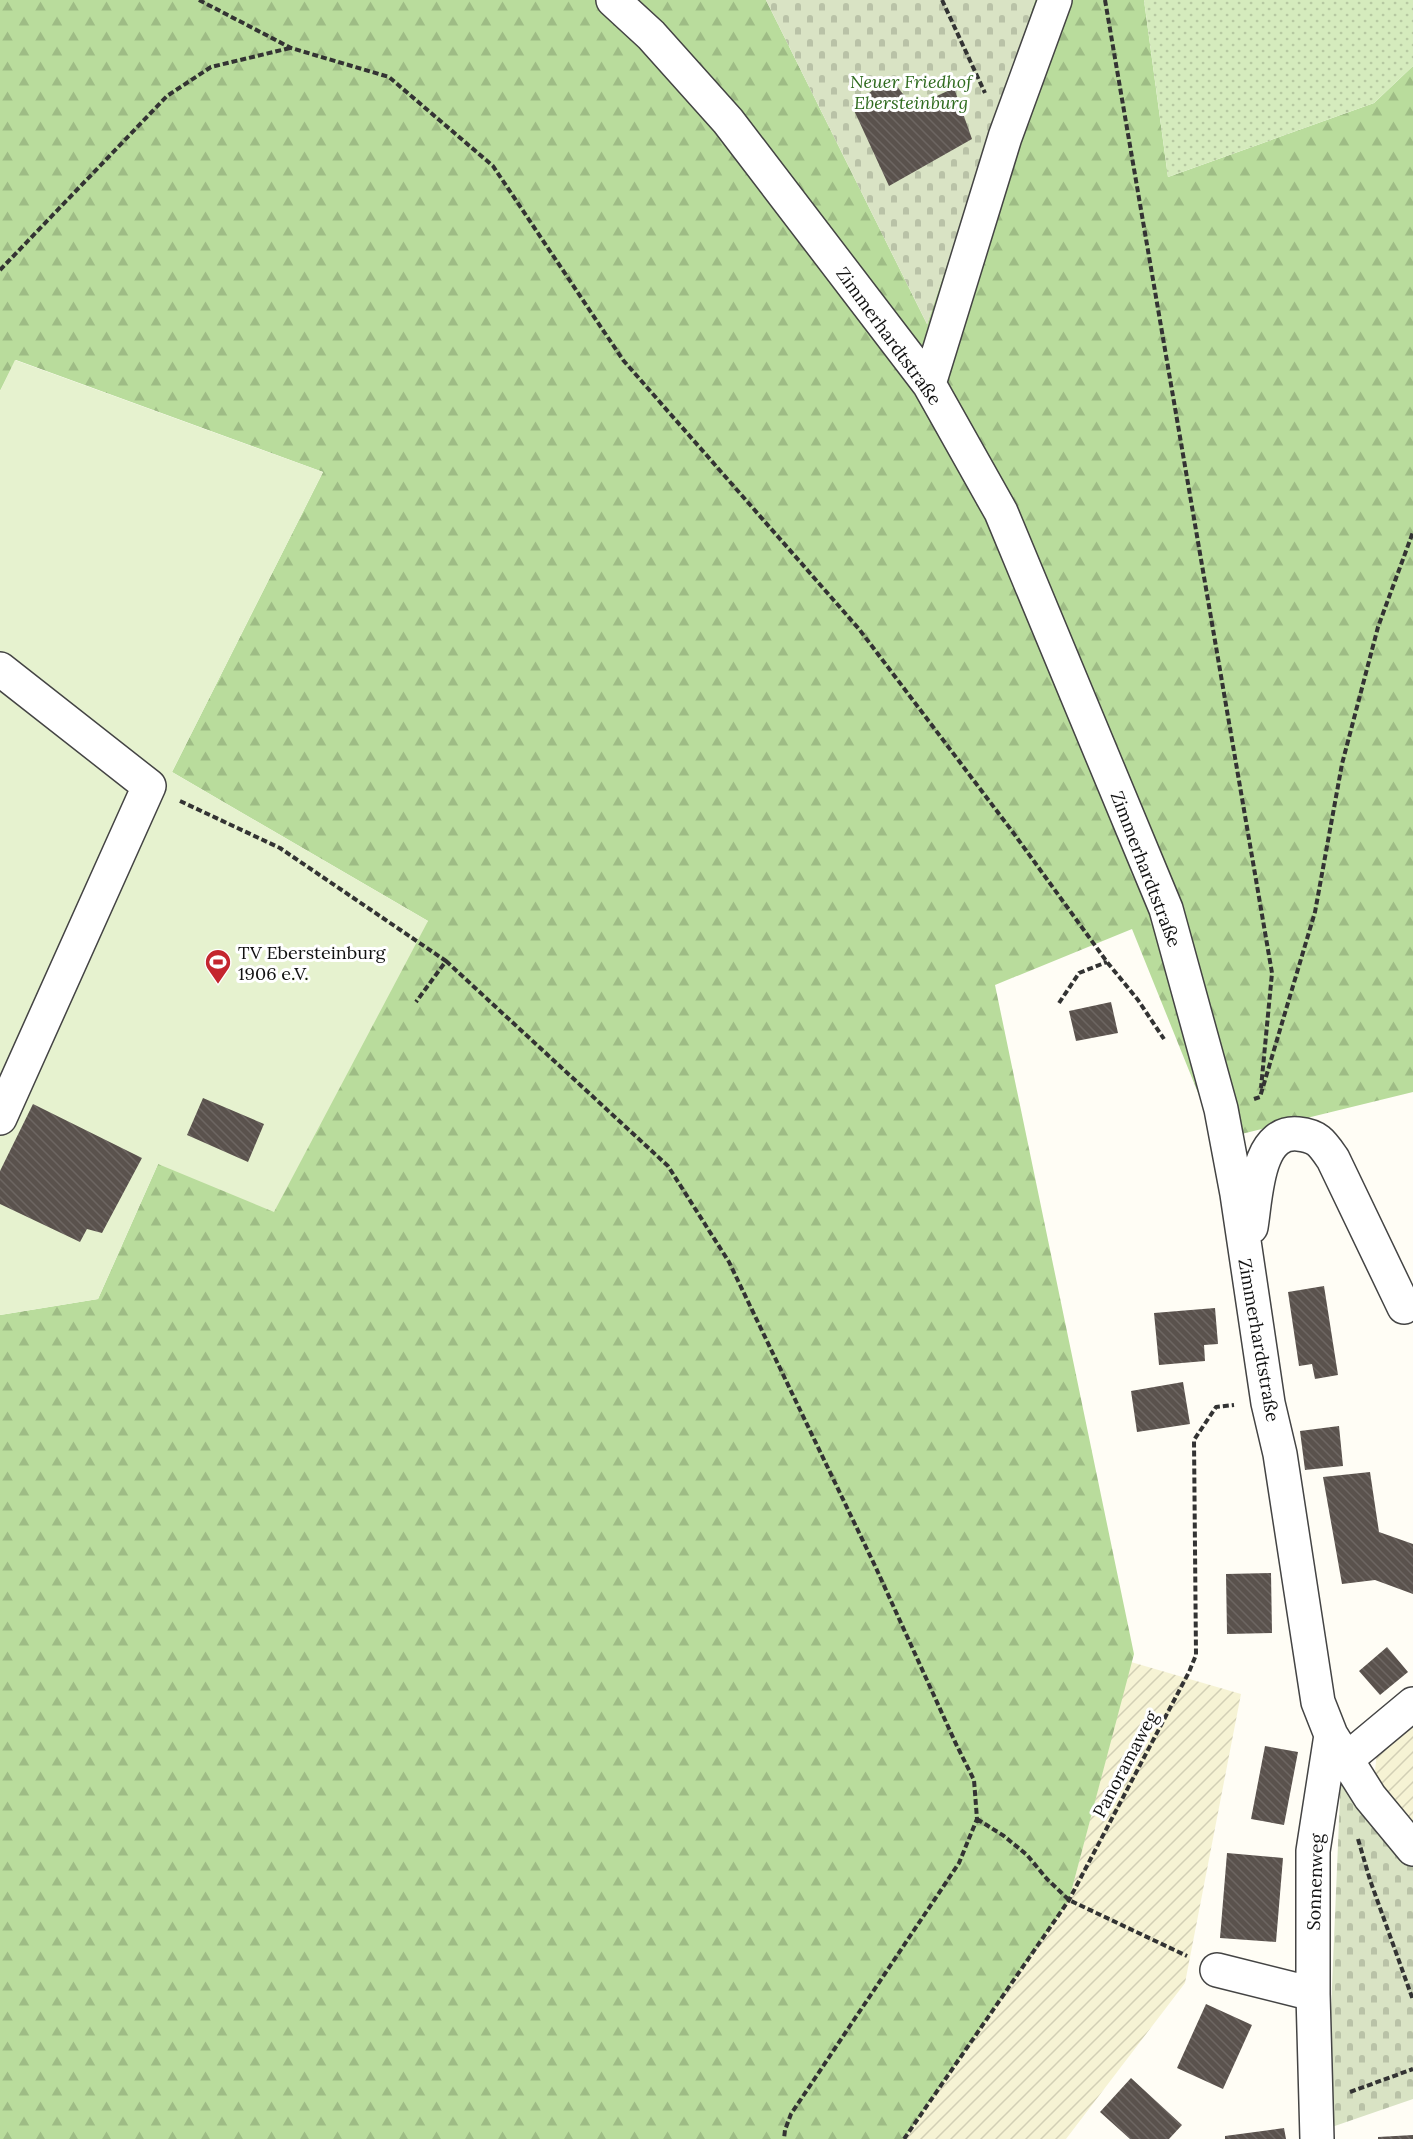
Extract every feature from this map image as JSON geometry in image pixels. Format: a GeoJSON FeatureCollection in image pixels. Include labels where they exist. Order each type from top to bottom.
{"type":"FeatureCollection","features":[{"type":"Feature","properties":{"kind":"street","name":"Zimmerhardtstraße"},"geometry":{"type":"LineString","coordinates":[[613,0],[651,35],[728,121],[929,384],[1001,512],[1166,909],[1194,1004],[1221,1108],[1268,1402],[1280,1454],[1318,1702],[1339,1747],[1370,1797],[1413,1850]]}},
{"type":"Feature","properties":{"kind":"street"},"geometry":{"type":"LineString","coordinates":[[929,384],[1005,137],[1055,0]]}},
{"type":"Feature","properties":{"kind":"street"},"geometry":{"type":"LineString","coordinates":[[0,669],[149,786],[0,1118]]}},
{"type":"Feature","properties":{"kind":"street"},"geometry":{"type":"LineString","coordinates":[[1245,1261],[1263,1156],[1272,1143],[1284,1136],[1293,1134],[1312,1136],[1322,1143],[1333,1159],[1404,1307]]}},
{"type":"Feature","properties":{"kind":"street"},"geometry":{"type":"LineString","coordinates":[[1339,1747],[1413,1704]]}},
{"type":"Feature","properties":{"kind":"street","name":"Sonnenweg"},"geometry":{"type":"LineString","coordinates":[[1317,2139],[1313,1994],[1313,1851],[1339,1747]]}},
{"type":"Feature","properties":{"kind":"street"},"geometry":{"type":"LineString","coordinates":[[1217,1970],[1313,1994]]}},
{"type":"Feature","properties":{"kind":"path"},"geometry":{"type":"LineString","coordinates":[[199,0],[291,48],[389,77],[493,166],[622,360],[859,629],[1012,831],[1107,962],[1078,974],[1059,1003]]}},
{"type":"Feature","properties":{"kind":"path"},"geometry":{"type":"LineString","coordinates":[[942,0],[1005,137]]}},
{"type":"Feature","properties":{"kind":"path"},"geometry":{"type":"LineString","coordinates":[[1105,0],[1272,972],[1258,1108]]}},
{"type":"Feature","properties":{"kind":"path"},"geometry":{"type":"LineString","coordinates":[[0,270],[166,96],[211,67],[291,48]]}},
{"type":"Feature","properties":{"kind":"path"},"geometry":{"type":"LineString","coordinates":[[1260,1097],[1315,912],[1342,764],[1378,627],[1413,532]]}},
{"type":"Feature","properties":{"kind":"path"},"geometry":{"type":"LineString","coordinates":[[149,786],[280,848],[446,961],[668,1166],[729,1262],[876,1568],[974,1780],[976,1819],[959,1863],[791,2114],[784,2139]]}},
{"type":"Feature","properties":{"kind":"path"},"geometry":{"type":"LineString","coordinates":[[416,1002],[446,961]]}},
{"type":"Feature","properties":{"kind":"path","name":"Panoramaweg"},"geometry":{"type":"LineString","coordinates":[[904,2139],[1069,1900],[1189,1672],[1196,1655],[1194,1440],[1216,1407],[1268,1402]]}},
{"type":"Feature","properties":{"kind":"path"},"geometry":{"type":"LineString","coordinates":[[976,1819],[1004,1836],[1027,1855],[1069,1900],[1217,1970]]}},
{"type":"Feature","properties":{"kind":"path"},"geometry":{"type":"LineString","coordinates":[[1355,1828],[1370,1880],[1413,2000]]}},
{"type":"Feature","properties":{"kind":"path"},"geometry":{"type":"LineString","coordinates":[[1316,2104],[1413,2069]]}},
{"type":"Feature","properties":{"kind":"shaded area"},"geometry":{"type":"Polygon","coordinates":[[[1131,1662],[1241,1694],[1185,1983],[1066,2139],[904,2139],[1069,1900],[1131,1662]]]}},
{"type":"Feature","properties":{"kind":"shaded area"},"geometry":{"type":"Polygon","coordinates":[[[1413,1721],[1413,1827],[1374,1779],[1377,1753],[1413,1721]]]}},
{"type":"Feature","properties":{"kind":"green space"},"geometry":{"type":"Polygon","coordinates":[[[0,0],[766,0],[927,324],[1035,0],[1144,0],[1168,177],[1374,103],[1413,66],[1413,1092],[1217,1140],[1132,929],[995,985],[1134,1654],[1069,1900],[904,2139],[0,2139],[0,1315],[98,1299],[158,1164],[428,921],[172,772],[323,472],[16,360],[0,391],[0,0]]]}},
{"type":"Feature","properties":{"kind":"green space","name":"Neuer Friedhof Ebersteinburg"},"geometry":{"type":"Polygon","coordinates":[[[766,0],[1035,0],[927,325],[927,324],[766,0]]]}},
{"type":"Feature","properties":{"kind":"green space"},"geometry":{"type":"Polygon","coordinates":[[[1144,0],[1413,0],[1413,66],[1374,103],[1168,177],[1144,0]]]}},
{"type":"Feature","properties":{"kind":"green space"},"geometry":{"type":"Polygon","coordinates":[[[15,360],[323,472],[172,772],[428,921],[274,1212],[158,1164],[98,1299],[0,1315],[0,391],[15,360]]]}},
{"type":"Feature","properties":{"kind":"green space"},"geometry":{"type":"Polygon","coordinates":[[[1341,1773],[1413,1860],[1413,2099],[1326,2129],[1341,1773]]]}},
{"type":"Feature","properties":{"kind":"building"},"geometry":{"type":"Polygon","coordinates":[[[890,77],[913,107],[954,88],[972,139],[889,186],[852,106],[890,77]]]}},
{"type":"Feature","properties":{"kind":"building"},"geometry":{"type":"Polygon","coordinates":[[[1111,1002],[1118,1033],[1076,1041],[1069,1011],[1111,1002]]]}},
{"type":"Feature","properties":{"kind":"building"},"geometry":{"type":"Polygon","coordinates":[[[203,1098],[264,1124],[248,1162],[187,1135],[203,1098]]]}},
{"type":"Feature","properties":{"kind":"building"},"geometry":{"type":"Polygon","coordinates":[[[33,1104],[142,1158],[102,1233],[87,1229],[80,1242],[0,1204],[0,1171],[33,1104]]]}},
{"type":"Feature","properties":{"kind":"building"},"geometry":{"type":"Polygon","coordinates":[[[1324,1286],[1338,1375],[1315,1379],[1312,1364],[1299,1366],[1288,1292],[1324,1286]]]}},
{"type":"Feature","properties":{"kind":"building"},"geometry":{"type":"Polygon","coordinates":[[[1215,1308],[1218,1344],[1204,1345],[1205,1361],[1159,1365],[1154,1313],[1215,1308]]]}},
{"type":"Feature","properties":{"kind":"building"},"geometry":{"type":"Polygon","coordinates":[[[1183,1382],[1190,1424],[1137,1432],[1131,1391],[1183,1382]]]}},
{"type":"Feature","properties":{"kind":"building"},"geometry":{"type":"Polygon","coordinates":[[[1339,1426],[1343,1466],[1305,1470],[1300,1431],[1339,1426]]]}},
{"type":"Feature","properties":{"kind":"building"},"geometry":{"type":"Polygon","coordinates":[[[1370,1472],[1379,1532],[1413,1544],[1413,1594],[1375,1580],[1342,1584],[1323,1477],[1370,1472]]]}},
{"type":"Feature","properties":{"kind":"building"},"geometry":{"type":"Polygon","coordinates":[[[1271,1573],[1272,1633],[1227,1634],[1226,1574],[1271,1573]]]}},
{"type":"Feature","properties":{"kind":"building"},"geometry":{"type":"Polygon","coordinates":[[[1387,1647],[1408,1672],[1380,1695],[1359,1671],[1387,1647]]]}},
{"type":"Feature","properties":{"kind":"building"},"geometry":{"type":"Polygon","coordinates":[[[1265,1746],[1298,1752],[1284,1825],[1251,1819],[1265,1746]]]}},
{"type":"Feature","properties":{"kind":"building"},"geometry":{"type":"Polygon","coordinates":[[[1227,1853],[1283,1858],[1276,1942],[1220,1938],[1227,1853]]]}},
{"type":"Feature","properties":{"kind":"building"},"geometry":{"type":"Polygon","coordinates":[[[1206,2004],[1252,2025],[1223,2089],[1177,2068],[1206,2004]]]}},
{"type":"Feature","properties":{"kind":"building"},"geometry":{"type":"Polygon","coordinates":[[[1131,2078],[1182,2125],[1169,2139],[1130,2139],[1100,2112],[1131,2078]]]}},
{"type":"Feature","properties":{"kind":"building"},"geometry":{"type":"Polygon","coordinates":[[[1284,2128],[1286,2139],[1225,2139],[1225,2136],[1284,2128]]]}},
{"type":"Feature","properties":{"kind":"building"},"geometry":{"type":"Polygon","coordinates":[[[1413,2135],[1413,2139],[1378,2139],[1378,2137],[1413,2135]]]}},
{"type":"Feature","properties":{"kind":"place","name":"TV Ebersteinburg 1906 e.V."},"geometry":{"type":"Point","coordinates":[218,985]}}]}
